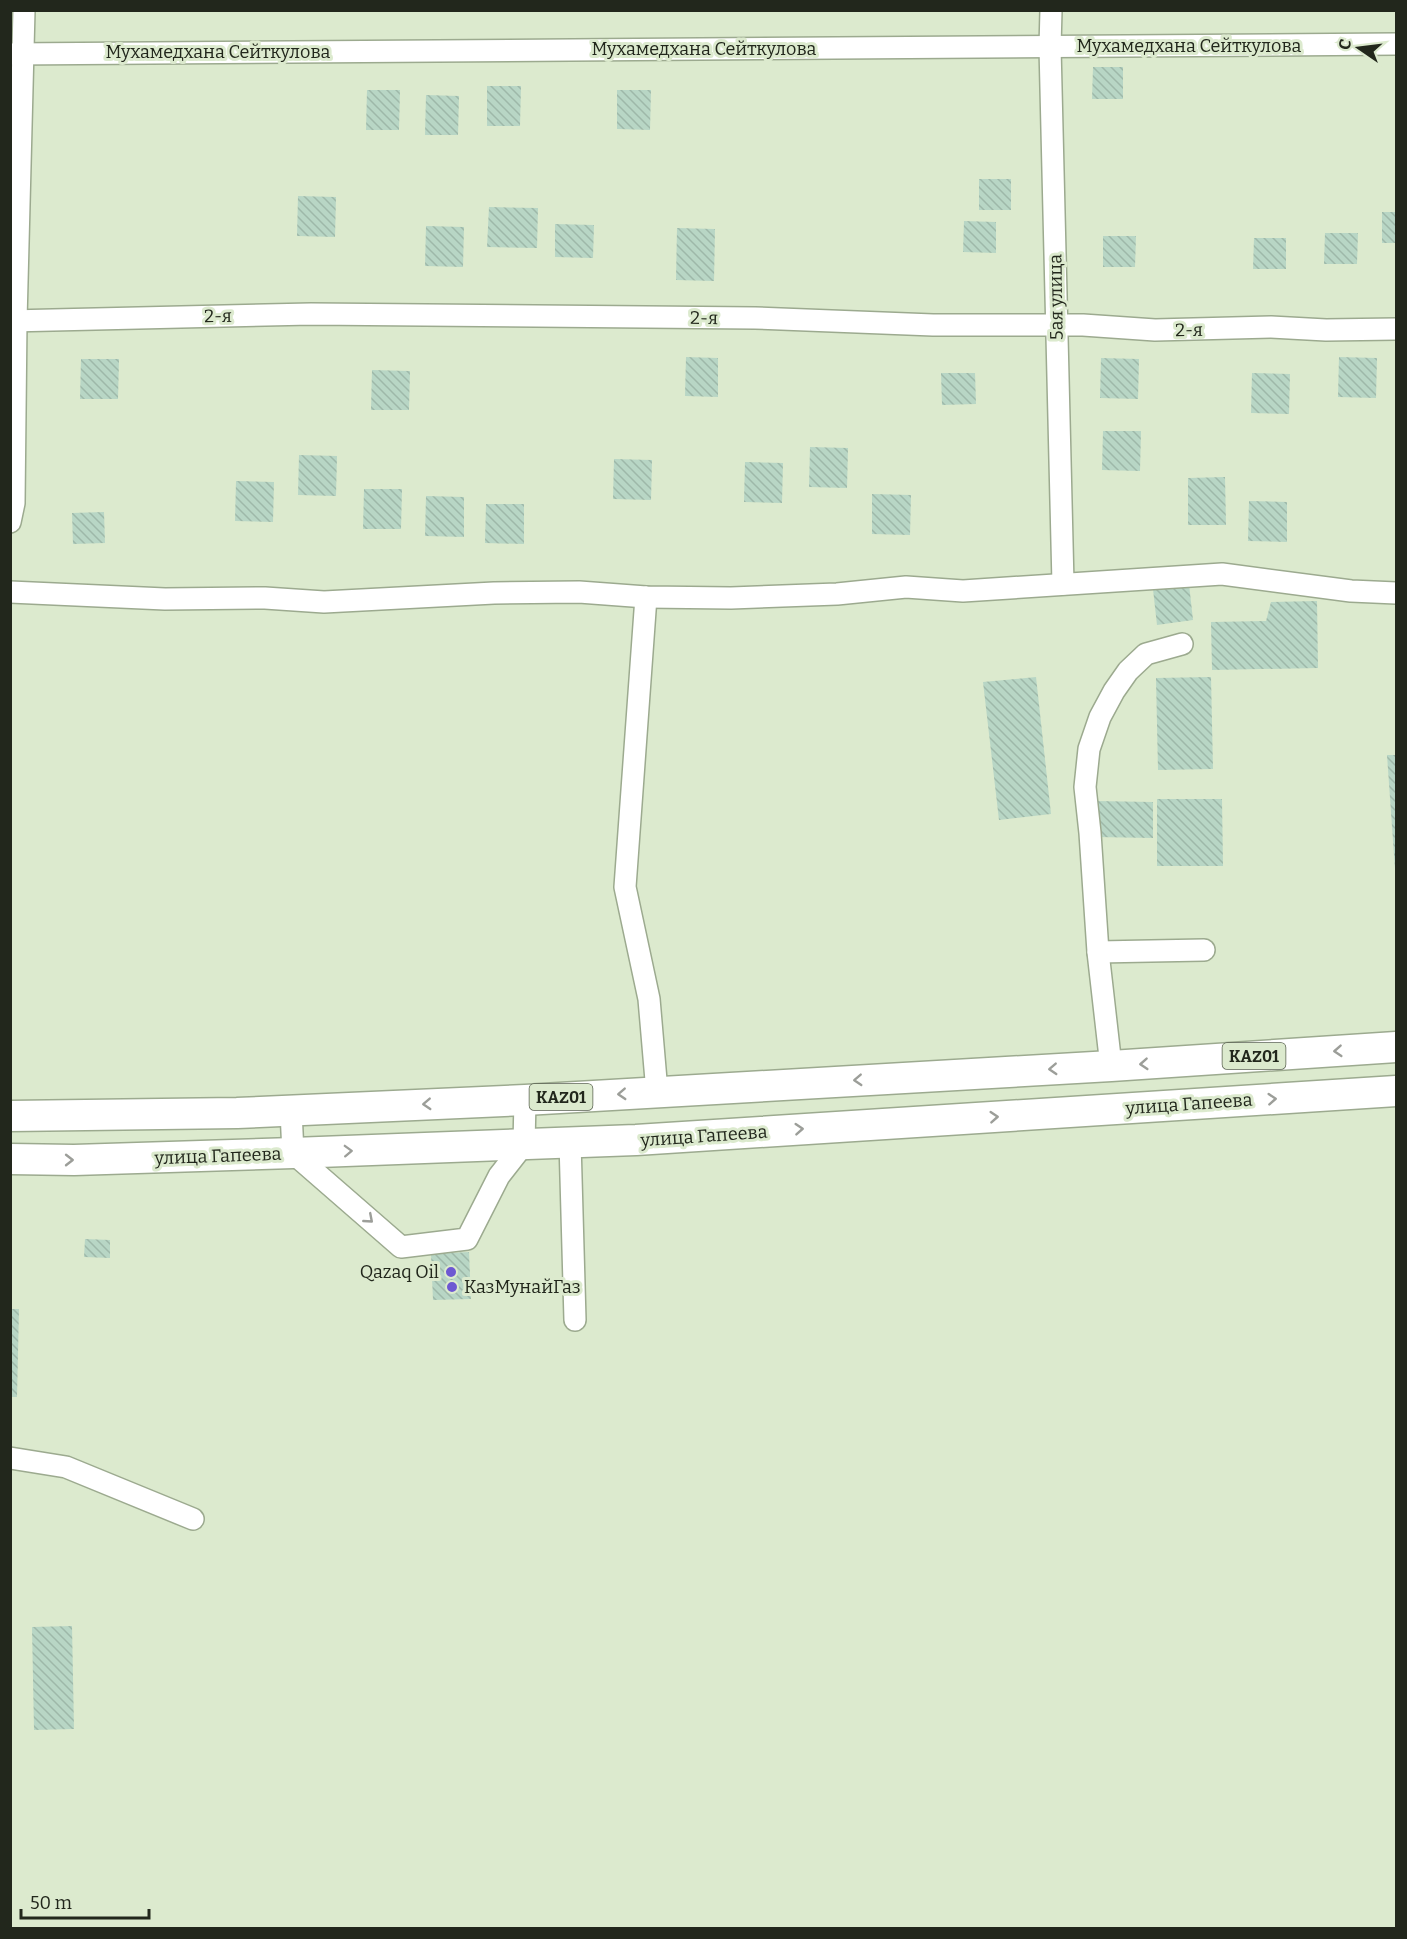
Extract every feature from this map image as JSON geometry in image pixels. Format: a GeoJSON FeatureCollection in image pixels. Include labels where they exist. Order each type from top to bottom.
{"type":"FeatureCollection","features":[{"type":"Feature","properties":{"kind":"highway","name":"KАZ01"},"geometry":{"type":"LineString","coordinates":[[10,1116],[237,1113],[525,1100],[1396,1047]]}},
{"type":"Feature","properties":{"kind":"highway","name":"улица Гапеева"},"geometry":{"type":"LineString","coordinates":[[10,1159],[74,1160],[293,1154],[636,1140],[1396,1091]]}},
{"type":"Feature","properties":{"kind":"street"},"geometry":{"type":"LineString","coordinates":[[10,522],[14,503],[13,321],[17,54],[24,10]]}},
{"type":"Feature","properties":{"kind":"street","name":"5ая улица"},"geometry":{"type":"LineString","coordinates":[[1051,10],[1063,584]]}},
{"type":"Feature","properties":{"kind":"street","name":"Мухамедхана Сейткулова"},"geometry":{"type":"LineString","coordinates":[[17,54],[1396,44]]}},
{"type":"Feature","properties":{"kind":"street","name":"2-я"},"geometry":{"type":"LineString","coordinates":[[13,321],[311,314],[755,318],[933,325],[1057,325],[1155,330],[1271,327],[1326,330],[1396,329]]}},
{"type":"Feature","properties":{"kind":"street"},"geometry":{"type":"LineString","coordinates":[[10,592],[165,599],[265,598],[324,602],[494,593],[579,592],[646,597],[731,598],[837,594],[906,587],[963,591],[1222,574],[1351,591],[1396,593]]}},
{"type":"Feature","properties":{"kind":"street"},"geometry":{"type":"LineString","coordinates":[[646,597],[625,887],[649,999],[657,1092]]}},
{"type":"Feature","properties":{"kind":"street"},"geometry":{"type":"LineString","coordinates":[[1111,1066],[1098,952],[1085,787],[1089,749],[1100,717],[1128,670],[1146,654],[1182,644]]}},
{"type":"Feature","properties":{"kind":"street"},"geometry":{"type":"LineString","coordinates":[[1098,952],[1204,950]]}},
{"type":"Feature","properties":{"kind":"street"},"geometry":{"type":"LineString","coordinates":[[291,1111],[293,1154],[401,1247],[467,1239],[499,1176],[524,1144],[525,1100]]}},
{"type":"Feature","properties":{"kind":"street"},"geometry":{"type":"LineString","coordinates":[[570,1142],[574,1320]]}},
{"type":"Feature","properties":{"kind":"street"},"geometry":{"type":"LineString","coordinates":[[10,1458],[66,1467],[193,1519]]}},
{"type":"Feature","properties":{"kind":"building"},"geometry":{"type":"Polygon","coordinates":[[[1093,67],[1123,67],[1123,99],[1092,99],[1093,67]]]}},
{"type":"Feature","properties":{"kind":"building"},"geometry":{"type":"Polygon","coordinates":[[[487,86],[521,86],[520,126],[487,126],[487,86]]]}},
{"type":"Feature","properties":{"kind":"building"},"geometry":{"type":"Polygon","coordinates":[[[367,90],[400,90],[399,130],[366,130],[367,90]]]}},
{"type":"Feature","properties":{"kind":"building"},"geometry":{"type":"Polygon","coordinates":[[[617,90],[651,90],[650,130],[617,129],[617,90]]]}},
{"type":"Feature","properties":{"kind":"building"},"geometry":{"type":"Polygon","coordinates":[[[426,95],[459,96],[458,135],[425,135],[426,95]]]}},
{"type":"Feature","properties":{"kind":"building"},"geometry":{"type":"Polygon","coordinates":[[[979,179],[1011,179],[1011,210],[979,210],[979,179]]]}},
{"type":"Feature","properties":{"kind":"building"},"geometry":{"type":"Polygon","coordinates":[[[298,196],[336,197],[335,237],[297,236],[298,196]]]}},
{"type":"Feature","properties":{"kind":"building"},"geometry":{"type":"Polygon","coordinates":[[[489,207],[538,208],[537,248],[487,247],[489,207]]]}},
{"type":"Feature","properties":{"kind":"building"},"geometry":{"type":"Polygon","coordinates":[[[1382,212],[1396,212],[1396,243],[1382,243],[1382,212]]]}},
{"type":"Feature","properties":{"kind":"building"},"geometry":{"type":"Polygon","coordinates":[[[964,221],[996,222],[996,253],[963,252],[964,221]]]}},
{"type":"Feature","properties":{"kind":"building"},"geometry":{"type":"Polygon","coordinates":[[[555,224],[594,225],[593,258],[555,257],[555,224]]]}},
{"type":"Feature","properties":{"kind":"building"},"geometry":{"type":"Polygon","coordinates":[[[426,226],[464,227],[463,267],[425,266],[426,226]]]}},
{"type":"Feature","properties":{"kind":"building"},"geometry":{"type":"Polygon","coordinates":[[[677,228],[715,229],[714,281],[676,280],[677,228]]]}},
{"type":"Feature","properties":{"kind":"building"},"geometry":{"type":"Polygon","coordinates":[[[1325,233],[1358,233],[1357,264],[1324,264],[1325,233]]]}},
{"type":"Feature","properties":{"kind":"building"},"geometry":{"type":"Polygon","coordinates":[[[1103,236],[1136,236],[1135,267],[1103,267],[1103,236]]]}},
{"type":"Feature","properties":{"kind":"building"},"geometry":{"type":"Polygon","coordinates":[[[1254,238],[1286,238],[1286,269],[1253,269],[1254,238]]]}},
{"type":"Feature","properties":{"kind":"building"},"geometry":{"type":"Polygon","coordinates":[[[686,357],[718,358],[718,397],[685,396],[686,357]]]}},
{"type":"Feature","properties":{"kind":"building"},"geometry":{"type":"Polygon","coordinates":[[[1339,357],[1377,358],[1376,398],[1338,397],[1339,357]]]}},
{"type":"Feature","properties":{"kind":"building"},"geometry":{"type":"Polygon","coordinates":[[[1101,358],[1139,359],[1138,399],[1100,398],[1101,358]]]}},
{"type":"Feature","properties":{"kind":"building"},"geometry":{"type":"Polygon","coordinates":[[[81,359],[119,359],[118,399],[80,399],[81,359]]]}},
{"type":"Feature","properties":{"kind":"building"},"geometry":{"type":"Polygon","coordinates":[[[372,370],[410,371],[409,410],[371,410],[372,370]]]}},
{"type":"Feature","properties":{"kind":"building"},"geometry":{"type":"Polygon","coordinates":[[[941,373],[975,373],[976,404],[942,405],[941,373]]]}},
{"type":"Feature","properties":{"kind":"building"},"geometry":{"type":"Polygon","coordinates":[[[1252,373],[1290,374],[1289,414],[1251,413],[1252,373]]]}},
{"type":"Feature","properties":{"kind":"building"},"geometry":{"type":"Polygon","coordinates":[[[1103,431],[1141,431],[1140,471],[1102,470],[1103,431]]]}},
{"type":"Feature","properties":{"kind":"building"},"geometry":{"type":"Polygon","coordinates":[[[810,447],[848,448],[847,488],[809,487],[810,447]]]}},
{"type":"Feature","properties":{"kind":"building"},"geometry":{"type":"Polygon","coordinates":[[[299,455],[337,456],[336,496],[298,495],[299,455]]]}},
{"type":"Feature","properties":{"kind":"building"},"geometry":{"type":"Polygon","coordinates":[[[614,459],[652,460],[651,500],[613,499],[614,459]]]}},
{"type":"Feature","properties":{"kind":"building"},"geometry":{"type":"Polygon","coordinates":[[[745,462],[783,463],[782,503],[744,502],[745,462]]]}},
{"type":"Feature","properties":{"kind":"building"},"geometry":{"type":"Polygon","coordinates":[[[1225,477],[1226,525],[1188,525],[1188,478],[1225,477]]]}},
{"type":"Feature","properties":{"kind":"building"},"geometry":{"type":"Polygon","coordinates":[[[236,481],[274,482],[273,522],[235,521],[236,481]]]}},
{"type":"Feature","properties":{"kind":"building"},"geometry":{"type":"Polygon","coordinates":[[[364,489],[402,489],[401,529],[363,529],[364,489]]]}},
{"type":"Feature","properties":{"kind":"building"},"geometry":{"type":"Polygon","coordinates":[[[872,494],[911,495],[910,535],[872,534],[872,494]]]}},
{"type":"Feature","properties":{"kind":"building"},"geometry":{"type":"Polygon","coordinates":[[[426,496],[464,497],[464,537],[425,536],[426,496]]]}},
{"type":"Feature","properties":{"kind":"building"},"geometry":{"type":"Polygon","coordinates":[[[1249,501],[1287,502],[1287,542],[1248,541],[1249,501]]]}},
{"type":"Feature","properties":{"kind":"building"},"geometry":{"type":"Polygon","coordinates":[[[486,504],[524,504],[524,544],[485,543],[486,504]]]}},
{"type":"Feature","properties":{"kind":"building"},"geometry":{"type":"Polygon","coordinates":[[[104,512],[105,543],[73,544],[72,513],[104,512]]]}},
{"type":"Feature","properties":{"kind":"building"},"geometry":{"type":"Polygon","coordinates":[[[1189,584],[1193,620],[1157,625],[1153,589],[1189,584]]]}},
{"type":"Feature","properties":{"kind":"building"},"geometry":{"type":"Polygon","coordinates":[[[1317,601],[1318,668],[1212,670],[1211,622],[1266,621],[1271,602],[1317,601]]]}},
{"type":"Feature","properties":{"kind":"building"},"geometry":{"type":"Polygon","coordinates":[[[1036,677],[1051,814],[999,820],[983,682],[1036,677]]]}},
{"type":"Feature","properties":{"kind":"building"},"geometry":{"type":"Polygon","coordinates":[[[1211,677],[1213,769],[1158,770],[1156,678],[1211,677]]]}},
{"type":"Feature","properties":{"kind":"building"},"geometry":{"type":"Polygon","coordinates":[[[1387,755],[1396,755],[1396,869],[1395,869],[1387,755]]]}},
{"type":"Feature","properties":{"kind":"building"},"geometry":{"type":"Polygon","coordinates":[[[1157,799],[1222,799],[1223,866],[1157,866],[1157,799]]]}},
{"type":"Feature","properties":{"kind":"building"},"geometry":{"type":"Polygon","coordinates":[[[1095,801],[1153,802],[1153,838],[1095,837],[1095,801]]]}},
{"type":"Feature","properties":{"kind":"building"},"geometry":{"type":"Polygon","coordinates":[[[85,1239],[110,1240],[110,1258],[84,1257],[85,1239]]]}},
{"type":"Feature","properties":{"kind":"building","name":"КазМунайГаз"},"geometry":{"type":"Polygon","coordinates":[[[469,1252],[471,1299],[433,1300],[431,1254],[469,1252]]]}},
{"type":"Feature","properties":{"kind":"building"},"geometry":{"type":"Polygon","coordinates":[[[10,1309],[19,1309],[17,1397],[10,1397],[10,1309]]]}},
{"type":"Feature","properties":{"kind":"building"},"geometry":{"type":"Polygon","coordinates":[[[72,1626],[74,1729],[34,1730],[32,1627],[72,1626]]]}},
{"type":"Feature","properties":{"kind":"place","name":"Qazaq Oil"},"geometry":{"type":"Point","coordinates":[451,1272]}},
{"type":"Feature","properties":{"kind":"place","name":"КазМунайГаз"},"geometry":{"type":"Point","coordinates":[452,1287]}}]}
